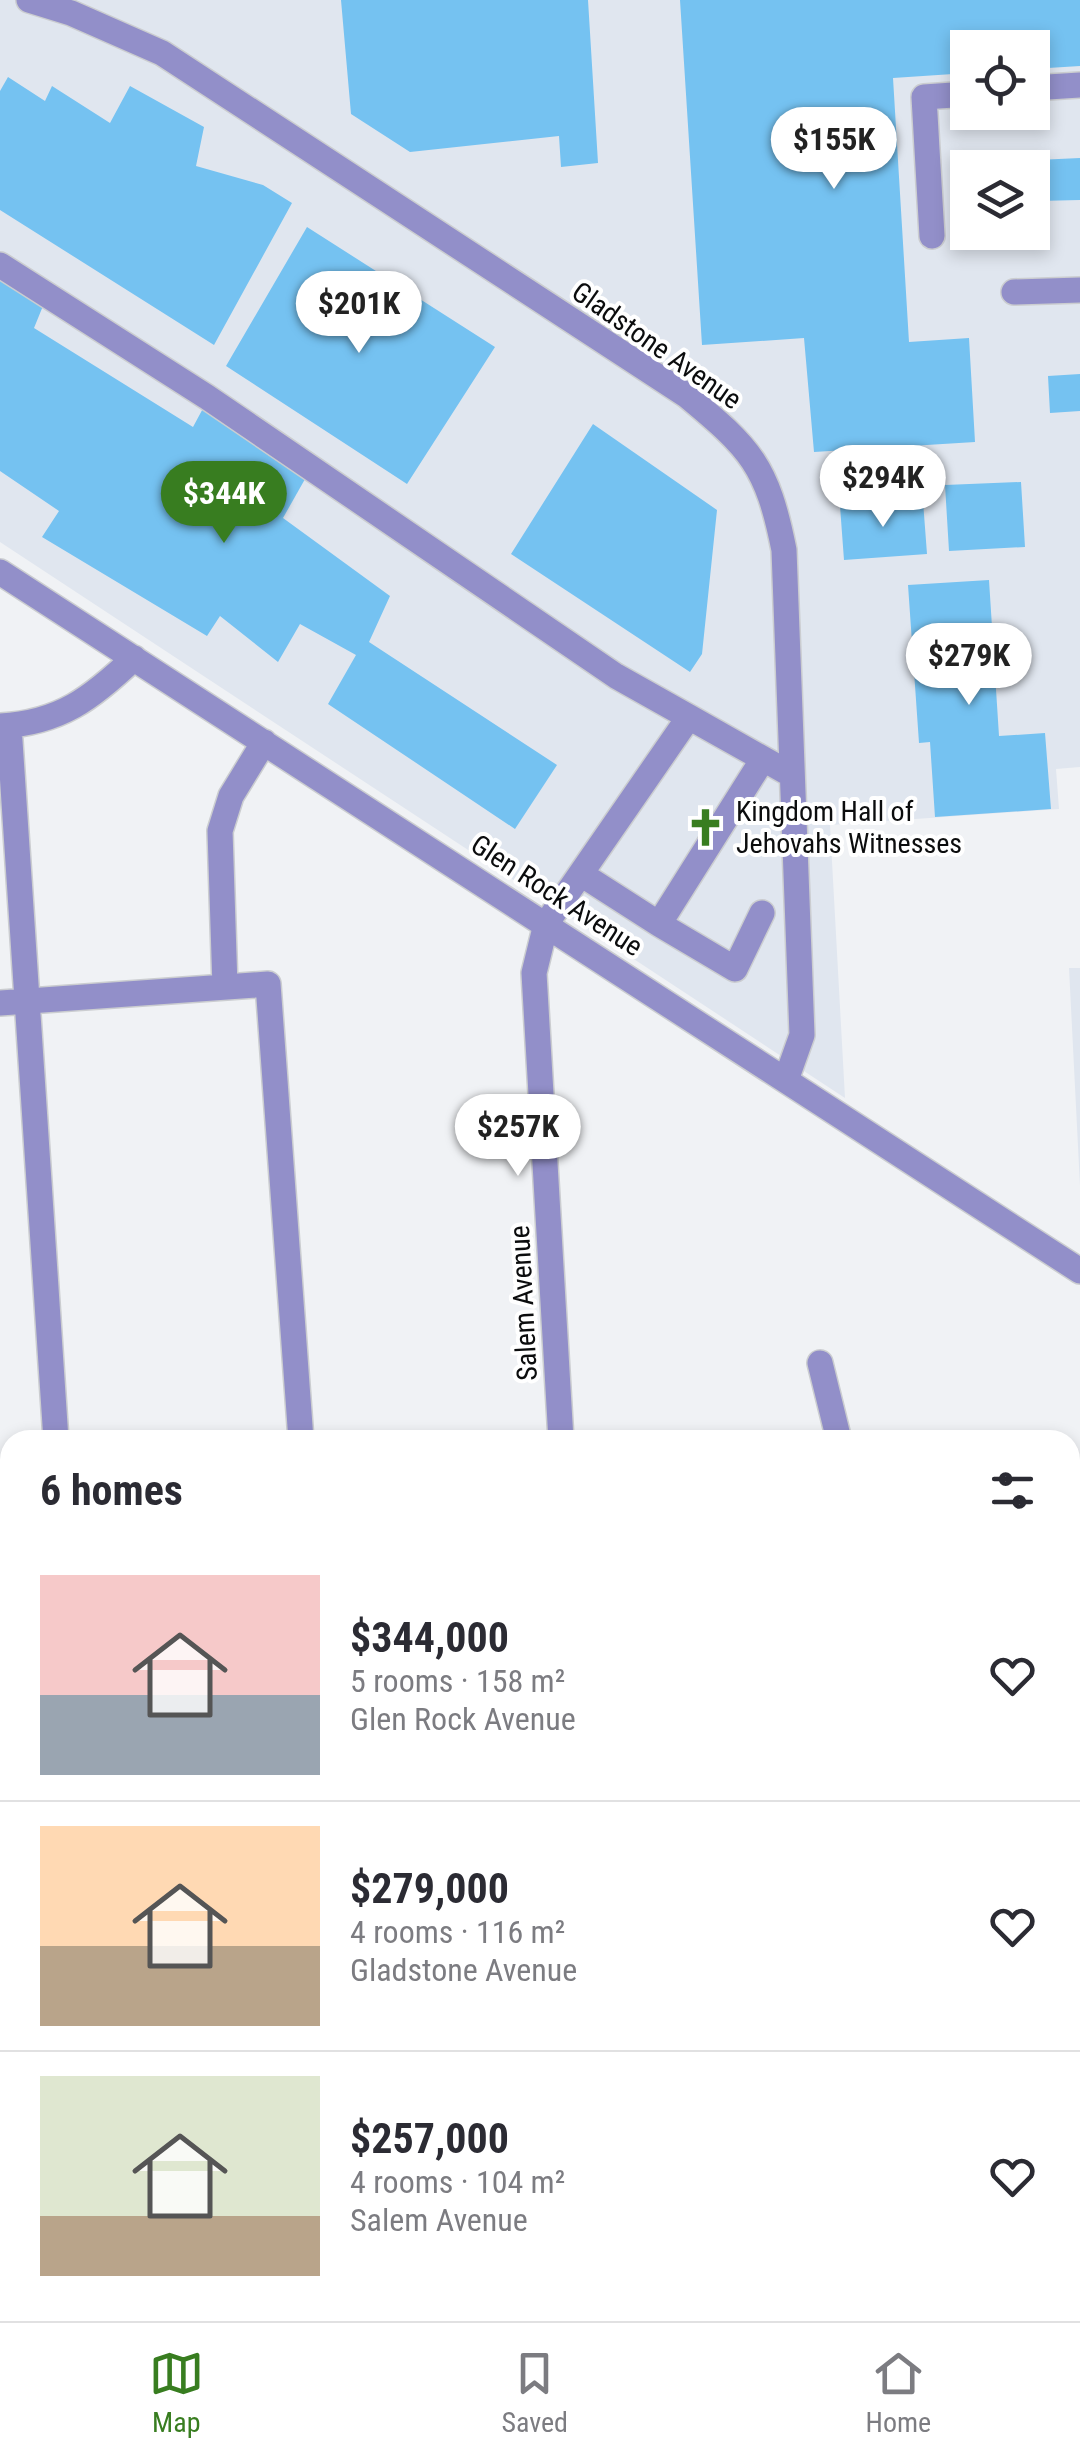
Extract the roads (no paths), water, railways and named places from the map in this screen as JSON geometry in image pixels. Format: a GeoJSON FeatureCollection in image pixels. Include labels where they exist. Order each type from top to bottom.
{"type":"FeatureCollection","features":[{"type":"Feature","properties":{"kind":"street","name":"Gladstone Avenue"},"geometry":{"type":"LineString","coordinates":[[29,0],[71,12],[162,53],[686,396],[744,443],[772,492],[784,550],[802,1034],[786,1080]]}},
{"type":"Feature","properties":{"kind":"street"},"geometry":{"type":"LineString","coordinates":[[1050,86],[1080,84]]}},
{"type":"Feature","properties":{"kind":"street"},"geometry":{"type":"LineString","coordinates":[[932,236],[924,97],[950,95]]}},
{"type":"Feature","properties":{"kind":"street"},"geometry":{"type":"LineString","coordinates":[[0,264],[208,398],[616,676],[792,776]]}},
{"type":"Feature","properties":{"kind":"street"},"geometry":{"type":"LineString","coordinates":[[1014,292],[1080,290]]}},
{"type":"Feature","properties":{"kind":"street","name":"Glen Rock Avenue"},"geometry":{"type":"LineString","coordinates":[[0,572],[1080,1271]]}},
{"type":"Feature","properties":{"kind":"street"},"geometry":{"type":"LineString","coordinates":[[55,1430],[4,726],[88,701],[134,658]]}},
{"type":"Feature","properties":{"kind":"street"},"geometry":{"type":"LineString","coordinates":[[546,924],[690,717]]}},
{"type":"Feature","properties":{"kind":"street"},"geometry":{"type":"LineString","coordinates":[[226,987],[220,831],[231,796],[264,742]]}},
{"type":"Feature","properties":{"kind":"street"},"geometry":{"type":"LineString","coordinates":[[659,924],[763,759]]}},
{"type":"Feature","properties":{"kind":"street"},"geometry":{"type":"LineString","coordinates":[[580,874],[735,969],[762,913]]}},
{"type":"Feature","properties":{"kind":"street","name":"Salem Avenue"},"geometry":{"type":"LineString","coordinates":[[546,924],[534,974],[560,1430]]}},
{"type":"Feature","properties":{"kind":"street"},"geometry":{"type":"LineString","coordinates":[[0,1002],[268,984],[299,1430]]}},
{"type":"Feature","properties":{"kind":"street"},"geometry":{"type":"LineString","coordinates":[[820,1364],[836,1430]]}},
{"type":"Feature","properties":{"kind":"place","name":"Kingdom Hall of Jehovahs Witnesses"},"geometry":{"type":"Point","coordinates":[706,827]}}]}
